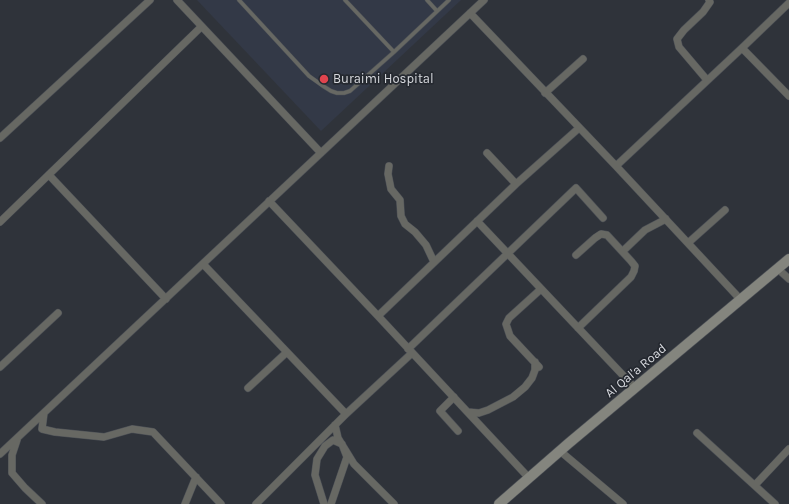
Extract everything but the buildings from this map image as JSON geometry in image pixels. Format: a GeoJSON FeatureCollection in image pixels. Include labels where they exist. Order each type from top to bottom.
{"type":"FeatureCollection","features":[{"type":"Feature","properties":{"kind":"street"},"geometry":{"type":"LineString","coordinates":[[0,138],[150,0]]}},
{"type":"Feature","properties":{"kind":"street"},"geometry":{"type":"LineString","coordinates":[[177,0],[321,153]]}},
{"type":"Feature","properties":{"kind":"street"},"geometry":{"type":"LineString","coordinates":[[1,453],[484,0]]}},
{"type":"Feature","properties":{"kind":"street"},"geometry":{"type":"LineString","coordinates":[[707,80],[679,47],[677,39],[684,30],[703,12],[710,2],[709,0]]}},
{"type":"Feature","properties":{"kind":"street"},"geometry":{"type":"LineString","coordinates":[[616,166],[789,3]]}},
{"type":"Feature","properties":{"kind":"street"},"geometry":{"type":"LineString","coordinates":[[470,13],[741,300]]}},
{"type":"Feature","properties":{"kind":"street"},"geometry":{"type":"LineString","coordinates":[[0,222],[201,27]]}},
{"type":"Feature","properties":{"kind":"street"},"geometry":{"type":"LineString","coordinates":[[742,48],[789,96]]}},
{"type":"Feature","properties":{"kind":"street"},"geometry":{"type":"LineString","coordinates":[[545,93],[583,59]]}},
{"type":"Feature","properties":{"kind":"street"},"geometry":{"type":"LineString","coordinates":[[378,316],[516,184],[579,128]]}},
{"type":"Feature","properties":{"kind":"street"},"geometry":{"type":"LineString","coordinates":[[487,153],[516,184]]}},
{"type":"Feature","properties":{"kind":"street"},"geometry":{"type":"LineString","coordinates":[[389,166],[388,174],[391,190],[400,200],[401,216],[405,224],[416,232],[426,246],[434,262]]}},
{"type":"Feature","properties":{"kind":"street"},"geometry":{"type":"LineString","coordinates":[[49,175],[166,298]]}},
{"type":"Feature","properties":{"kind":"street"},"geometry":{"type":"LineString","coordinates":[[256,504],[576,188],[603,218]]}},
{"type":"Feature","properties":{"kind":"street"},"geometry":{"type":"LineString","coordinates":[[269,202],[529,478]]}},
{"type":"Feature","properties":{"kind":"street"},"geometry":{"type":"LineString","coordinates":[[688,243],[725,210]]}},
{"type":"Feature","properties":{"kind":"street"},"geometry":{"type":"LineString","coordinates":[[623,251],[645,230],[666,219]]}},
{"type":"Feature","properties":{"kind":"street"},"geometry":{"type":"LineString","coordinates":[[477,221],[635,388]]}},
{"type":"Feature","properties":{"kind":"street"},"geometry":{"type":"LineString","coordinates":[[576,255],[601,234],[606,235],[623,251],[635,266],[631,277],[578,328]]}},
{"type":"Feature","properties":{"kind":"street","name":"Al Qal'a Road"},"geometry":{"type":"LineString","coordinates":[[499,504],[560,451],[778,269],[789,258]]}},
{"type":"Feature","properties":{"kind":"street"},"geometry":{"type":"LineString","coordinates":[[203,264],[346,414]]}},
{"type":"Feature","properties":{"kind":"street"},"geometry":{"type":"LineString","coordinates":[[778,269],[789,279]]}},
{"type":"Feature","properties":{"kind":"street"},"geometry":{"type":"LineString","coordinates":[[468,412],[479,413],[488,410],[513,397],[525,387],[532,378],[537,364],[510,336],[506,324],[509,318],[541,289]]}},
{"type":"Feature","properties":{"kind":"street"},"geometry":{"type":"LineString","coordinates":[[0,367],[58,313]]}},
{"type":"Feature","properties":{"kind":"street"},"geometry":{"type":"LineString","coordinates":[[248,388],[287,352]]}},
{"type":"Feature","properties":{"kind":"street"},"geometry":{"type":"LineString","coordinates":[[454,397],[440,410],[458,431]]}},
{"type":"Feature","properties":{"kind":"street"},"geometry":{"type":"LineString","coordinates":[[44,413],[42,429],[55,432],[104,437],[132,429],[153,432],[221,504]]}},
{"type":"Feature","properties":{"kind":"street"},"geometry":{"type":"LineString","coordinates":[[335,425],[338,438],[354,464],[394,504]]}},
{"type":"Feature","properties":{"kind":"street"},"geometry":{"type":"LineString","coordinates":[[697,433],[775,504]]}},
{"type":"Feature","properties":{"kind":"street"},"geometry":{"type":"LineString","coordinates":[[18,438],[12,455],[12,473],[42,504]]}},
{"type":"Feature","properties":{"kind":"street"},"geometry":{"type":"LineString","coordinates":[[324,504],[315,475],[317,459],[325,446],[333,440],[342,444],[347,456],[331,504]]}},
{"type":"Feature","properties":{"kind":"street"},"geometry":{"type":"LineString","coordinates":[[755,485],[789,449]]}},
{"type":"Feature","properties":{"kind":"street"},"geometry":{"type":"LineString","coordinates":[[560,451],[623,504]]}},
{"type":"Feature","properties":{"kind":"street"},"geometry":{"type":"LineString","coordinates":[[185,504],[196,477]]}},
{"type":"Feature","properties":{"kind":"lane"},"geometry":{"type":"LineString","coordinates":[[239,0],[309,76],[323,86],[337,93],[350,91],[449,0]]}},
{"type":"Feature","properties":{"kind":"lane"},"geometry":{"type":"LineString","coordinates":[[345,0],[394,52]]}},
{"type":"Feature","properties":{"kind":"lane"},"geometry":{"type":"LineString","coordinates":[[427,0],[437,11]]}},
{"type":"Feature","properties":{"kind":"shaded area","name":"Buraimi Hospital"},"geometry":{"type":"Polygon","coordinates":[[[197,0],[461,0],[321,131],[197,0]]]}},
{"type":"Feature","properties":{"kind":"place","name":"Buraimi Hospital"},"geometry":{"type":"Point","coordinates":[324,79]}}]}
